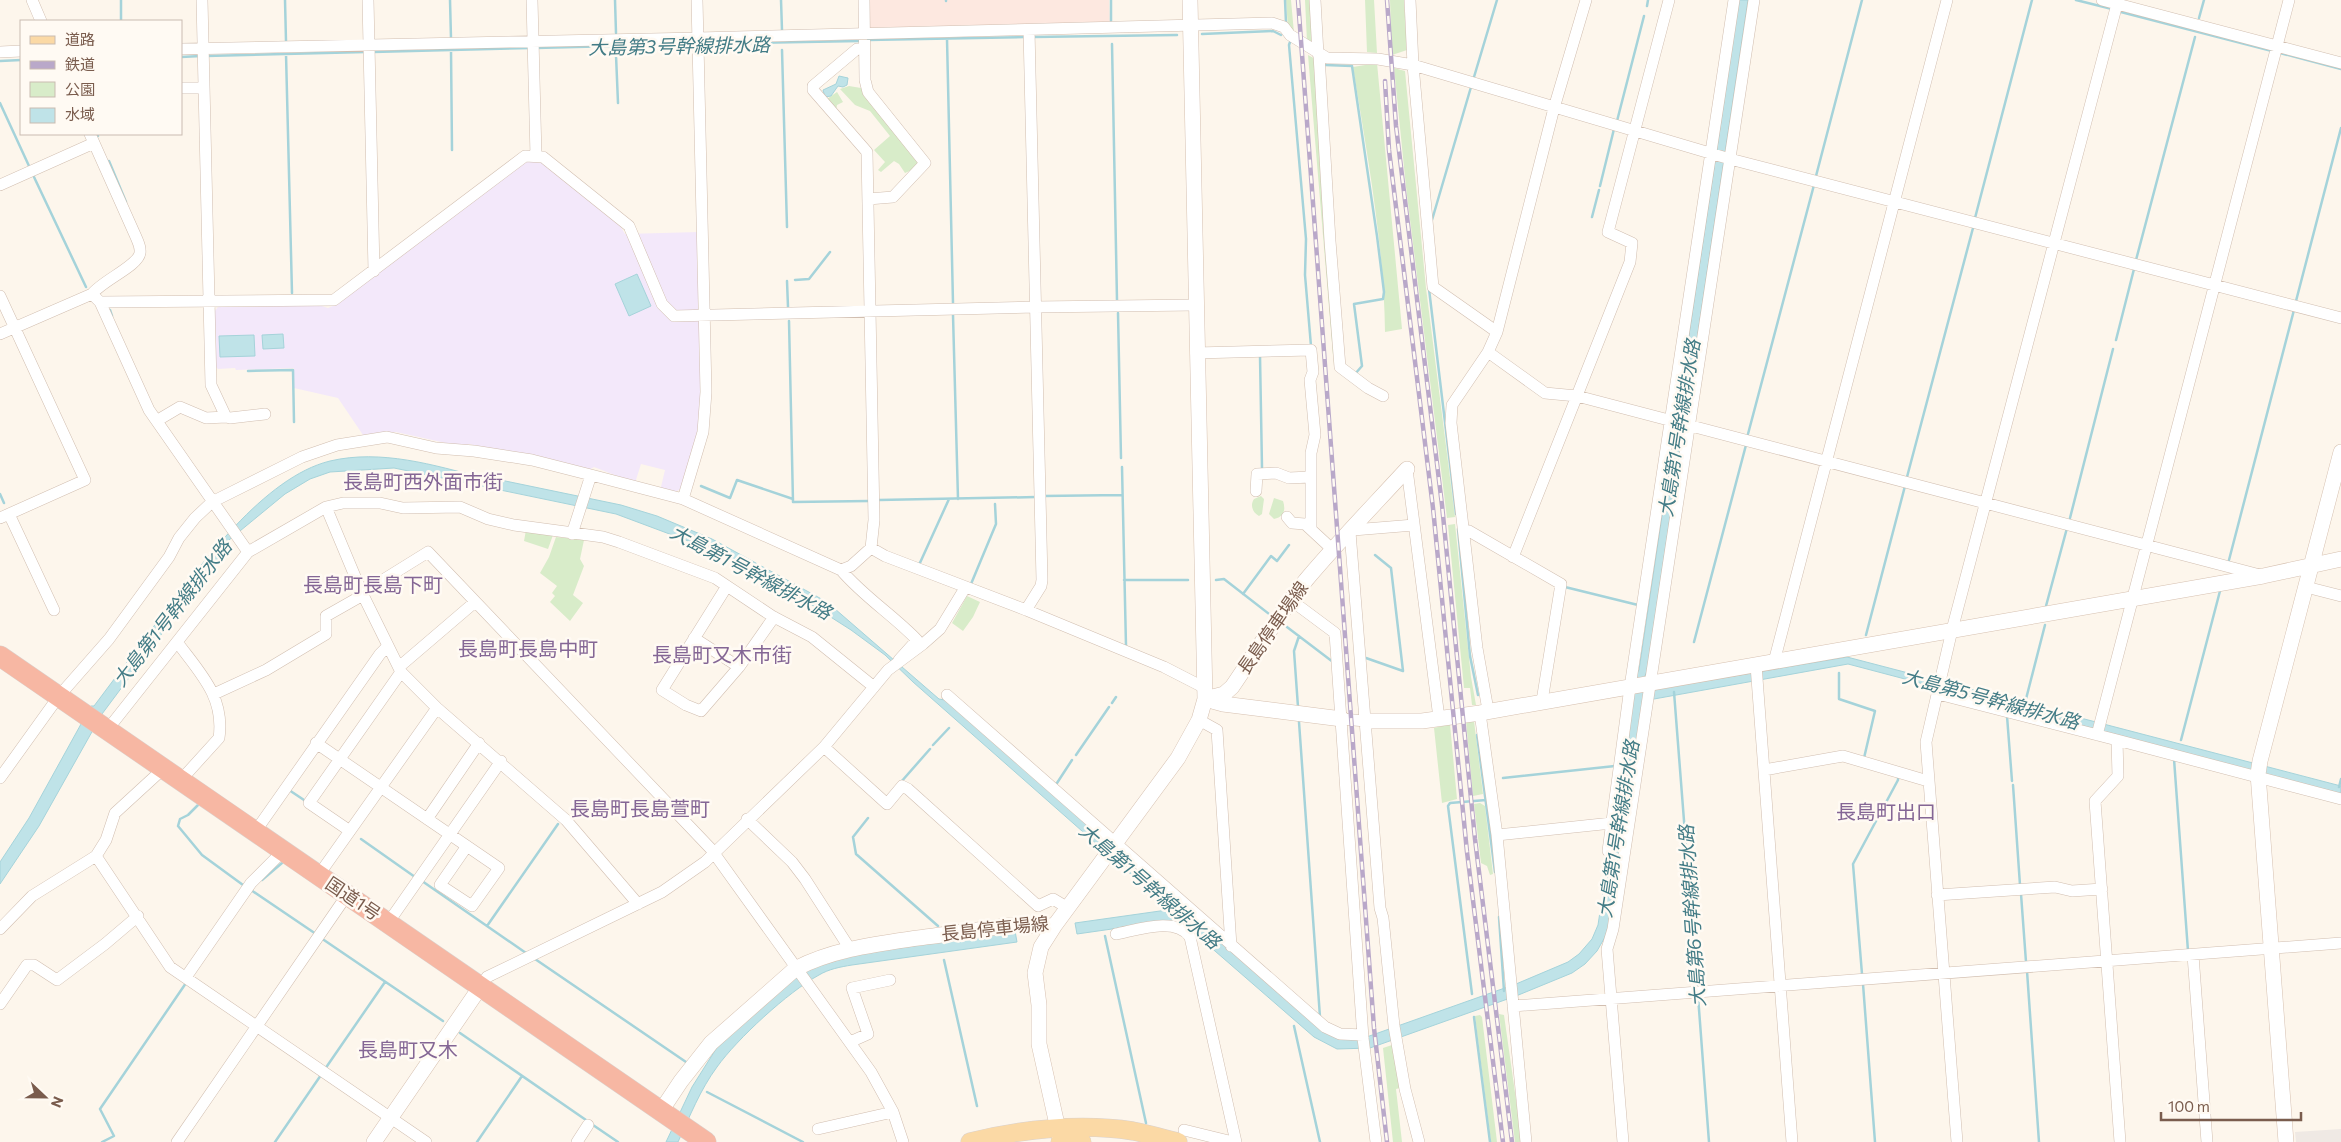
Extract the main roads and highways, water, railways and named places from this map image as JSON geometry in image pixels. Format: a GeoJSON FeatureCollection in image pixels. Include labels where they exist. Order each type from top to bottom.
{"type":"FeatureCollection","features":[{"type":"Feature","properties":{"kind":"highway","name":"国道1号"},"geometry":{"type":"LineString","coordinates":[[0,656],[706,1142]]}},
{"type":"Feature","properties":{"kind":"main road"},"geometry":{"type":"LineString","coordinates":[[1063,1139],[1093,1128],[1181,1136]]}},
{"type":"Feature","properties":{"kind":"main road"},"geometry":{"type":"LineString","coordinates":[[970,1142],[1063,1139],[1082,1142]]}},
{"type":"Feature","properties":{"kind":"water"},"geometry":{"type":"Polygon","coordinates":[[[1739,0],[1748,0],[1647,671],[1644,678],[1644,691],[1847,657],[2341,786],[2341,794],[1848,664],[1643,701],[1609,924],[1605,937],[1597,951],[1585,964],[1572,973],[1516,996],[1370,1048],[1337,1049],[1314,1037],[1185,925],[1168,921],[1077,934],[1075,923],[1167,910],[1167,906],[913,682],[885,655],[851,630],[804,600],[707,548],[616,514],[394,468],[330,472],[310,479],[285,494],[229,540],[222,553],[102,714],[39,826],[0,884],[0,862],[29,818],[91,706],[94,706],[214,550],[258,504],[281,485],[305,470],[330,461],[369,457],[407,460],[427,464],[483,478],[486,477],[621,505],[657,516],[712,539],[827,602],[939,699],[945,700],[1325,1032],[1361,1039],[1516,984],[1568,962],[1579,954],[1592,939],[1598,925],[1636,674],[1639,670],[1739,0]]]}},
{"type":"Feature","properties":{"kind":"water"},"geometry":{"type":"Polygon","coordinates":[[[839,76],[848,78],[847,85],[843,87],[838,86],[831,96],[825,97],[823,90],[836,84],[839,76]]]}},
{"type":"Feature","properties":{"kind":"water"},"geometry":{"type":"Polygon","coordinates":[[[637,274],[651,306],[629,316],[615,284],[637,274]]]}},
{"type":"Feature","properties":{"kind":"water"},"geometry":{"type":"Polygon","coordinates":[[[283,334],[284,348],[263,349],[262,335],[283,334]]]}},
{"type":"Feature","properties":{"kind":"water"},"geometry":{"type":"Polygon","coordinates":[[[254,335],[255,356],[220,357],[219,336],[254,335]]]}},
{"type":"Feature","properties":{"kind":"water"},"geometry":{"type":"Polygon","coordinates":[[[1015,931],[1017,942],[839,967],[819,975],[778,1004],[737,1043],[705,1085],[678,1142],[666,1142],[692,1087],[716,1049],[779,990],[812,965],[851,955],[1015,931]]]}},
{"type":"Feature","properties":{"kind":"waterway"},"geometry":{"type":"LineString","coordinates":[[121,0],[121,20]]}},
{"type":"Feature","properties":{"kind":"waterway"},"geometry":{"type":"LineString","coordinates":[[285,0],[286,41]]}},
{"type":"Feature","properties":{"kind":"waterway"},"geometry":{"type":"LineString","coordinates":[[450,0],[451,38]]}},
{"type":"Feature","properties":{"kind":"waterway"},"geometry":{"type":"LineString","coordinates":[[615,0],[616,33]]}},
{"type":"Feature","properties":{"kind":"waterway"},"geometry":{"type":"LineString","coordinates":[[781,0],[782,30]]}},
{"type":"Feature","properties":{"kind":"waterway"},"geometry":{"type":"LineString","coordinates":[[1111,0],[1111,21]]}},
{"type":"Feature","properties":{"kind":"waterway"},"geometry":{"type":"LineString","coordinates":[[1285,0],[1286,23]]}},
{"type":"Feature","properties":{"kind":"waterway"},"geometry":{"type":"LineString","coordinates":[[1474,77],[1497,0]]}},
{"type":"Feature","properties":{"kind":"waterway"},"geometry":{"type":"LineString","coordinates":[[1647,6],[1648,0]]}},
{"type":"Feature","properties":{"kind":"waterway"},"geometry":{"type":"LineString","coordinates":[[1816,176],[1862,0]]}},
{"type":"Feature","properties":{"kind":"waterway"},"geometry":{"type":"LineString","coordinates":[[1975,218],[2032,0]]}},
{"type":"Feature","properties":{"kind":"waterway"},"geometry":{"type":"LineString","coordinates":[[2076,0],[2112,9]]}},
{"type":"Feature","properties":{"kind":"waterway"},"geometry":{"type":"LineString","coordinates":[[2199,18],[2204,0]]}},
{"type":"Feature","properties":{"kind":"waterway"},"geometry":{"type":"LineString","coordinates":[[2117,11],[2272,51]]}},
{"type":"Feature","properties":{"kind":"waterway"},"geometry":{"type":"LineString","coordinates":[[1617,121],[1644,16]]}},
{"type":"Feature","properties":{"kind":"waterway"},"geometry":{"type":"LineString","coordinates":[[1202,34],[1273,31],[1281,35]]}},
{"type":"Feature","properties":{"kind":"waterway","name":"大島第3号幹線排水路"},"geometry":{"type":"LineString","coordinates":[[1033,37],[1177,35]]}},
{"type":"Feature","properties":{"kind":"waterway","name":"大島第3号幹線排水路"},"geometry":{"type":"LineString","coordinates":[[868,40],[1025,37]]}},
{"type":"Feature","properties":{"kind":"waterway"},"geometry":{"type":"LineString","coordinates":[[2136,260],[2195,37]]}},
{"type":"Feature","properties":{"kind":"waterway"},"geometry":{"type":"LineString","coordinates":[[947,39],[953,303]]}},
{"type":"Feature","properties":{"kind":"waterway","name":"大島第3号幹線排水路"},"geometry":{"type":"LineString","coordinates":[[701,44],[860,41]]}},
{"type":"Feature","properties":{"kind":"waterway"},"geometry":{"type":"LineString","coordinates":[[1290,42],[1306,239],[1305,275],[1311,346]]}},
{"type":"Feature","properties":{"kind":"waterway","name":"大島第3号幹線排水路"},"geometry":{"type":"LineString","coordinates":[[536,48],[695,44]]}},
{"type":"Feature","properties":{"kind":"waterway"},"geometry":{"type":"LineString","coordinates":[[1112,44],[1117,300]]}},
{"type":"Feature","properties":{"kind":"waterway","name":"大島第3号幹線排水路"},"geometry":{"type":"LineString","coordinates":[[373,52],[530,48]]}},
{"type":"Feature","properties":{"kind":"waterway"},"geometry":{"type":"LineString","coordinates":[[451,50],[452,150]]}},
{"type":"Feature","properties":{"kind":"waterway"},"geometry":{"type":"LineString","coordinates":[[782,50],[787,227]]}},
{"type":"Feature","properties":{"kind":"waterway","name":"大島第3号幹線排水路"},"geometry":{"type":"LineString","coordinates":[[206,56],[366,52]]}},
{"type":"Feature","properties":{"kind":"waterway"},"geometry":{"type":"LineString","coordinates":[[2280,53],[2341,69]]}},
{"type":"Feature","properties":{"kind":"waterway"},"geometry":{"type":"LineString","coordinates":[[286,54],[292,293]]}},
{"type":"Feature","properties":{"kind":"waterway"},"geometry":{"type":"LineString","coordinates":[[616,55],[618,103]]}},
{"type":"Feature","properties":{"kind":"waterway","name":"大島第3号幹線排水路"},"geometry":{"type":"LineString","coordinates":[[182,57],[201,56]]}},
{"type":"Feature","properties":{"kind":"waterway","name":"大島第3号幹線排水路"},"geometry":{"type":"LineString","coordinates":[[0,61],[20,60]]}},
{"type":"Feature","properties":{"kind":"waterway"},"geometry":{"type":"LineString","coordinates":[[1325,65],[1352,66],[1384,292],[1383,299],[1354,304],[1362,366],[1355,374]]}},
{"type":"Feature","properties":{"kind":"waterway"},"geometry":{"type":"LineString","coordinates":[[1432,220],[1471,87]]}},
{"type":"Feature","properties":{"kind":"waterway"},"geometry":{"type":"LineString","coordinates":[[0,103],[29,166]]}},
{"type":"Feature","properties":{"kind":"waterway"},"geometry":{"type":"LineString","coordinates":[[2296,301],[2341,128]]}},
{"type":"Feature","properties":{"kind":"waterway"},"geometry":{"type":"LineString","coordinates":[[1600,186],[1614,129]]}},
{"type":"Feature","properties":{"kind":"waterway"},"geometry":{"type":"LineString","coordinates":[[109,161],[126,202]]}},
{"type":"Feature","properties":{"kind":"waterway"},"geometry":{"type":"LineString","coordinates":[[34,177],[86,287]]}},
{"type":"Feature","properties":{"kind":"waterway"},"geometry":{"type":"LineString","coordinates":[[1748,434],[1814,185]]}},
{"type":"Feature","properties":{"kind":"waterway"},"geometry":{"type":"LineString","coordinates":[[1592,217],[1599,190]]}},
{"type":"Feature","properties":{"kind":"waterway"},"geometry":{"type":"LineString","coordinates":[[1907,477],[1973,228]]}},
{"type":"Feature","properties":{"kind":"waterway"},"geometry":{"type":"LineString","coordinates":[[795,280],[809,279],[830,252]]}},
{"type":"Feature","properties":{"kind":"waterway"},"geometry":{"type":"LineString","coordinates":[[2116,340],[2134,269]]}},
{"type":"Feature","properties":{"kind":"waterway"},"geometry":{"type":"LineString","coordinates":[[787,281],[788,307]]}},
{"type":"Feature","properties":{"kind":"waterway"},"geometry":{"type":"LineString","coordinates":[[1429,289],[1456,514]]}},
{"type":"Feature","properties":{"kind":"waterway"},"geometry":{"type":"LineString","coordinates":[[110,310],[112,316]]}},
{"type":"Feature","properties":{"kind":"waterway"},"geometry":{"type":"LineString","coordinates":[[2229,560],[2294,310]]}},
{"type":"Feature","properties":{"kind":"waterway"},"geometry":{"type":"LineString","coordinates":[[1118,313],[1121,458]]}},
{"type":"Feature","properties":{"kind":"waterway"},"geometry":{"type":"LineString","coordinates":[[953,315],[958,499]]}},
{"type":"Feature","properties":{"kind":"waterway"},"geometry":{"type":"LineString","coordinates":[[789,321],[793,502],[869,501]]}},
{"type":"Feature","properties":{"kind":"waterway"},"geometry":{"type":"LineString","coordinates":[[2070,518],[2113,349]]}},
{"type":"Feature","properties":{"kind":"waterway"},"geometry":{"type":"LineString","coordinates":[[1260,356],[1262,468]]}},
{"type":"Feature","properties":{"kind":"waterway"},"geometry":{"type":"LineString","coordinates":[[248,371],[293,370],[294,422]]}},
{"type":"Feature","properties":{"kind":"waterway"},"geometry":{"type":"LineString","coordinates":[[1694,642],[1746,445]]}},
{"type":"Feature","properties":{"kind":"waterway"},"geometry":{"type":"LineString","coordinates":[[1122,467],[1126,646]]}},
{"type":"Feature","properties":{"kind":"waterway"},"geometry":{"type":"LineString","coordinates":[[701,486],[730,498],[737,480],[793,499]]}},
{"type":"Feature","properties":{"kind":"waterway"},"geometry":{"type":"LineString","coordinates":[[1866,635],[1905,486]]}},
{"type":"Feature","properties":{"kind":"waterway"},"geometry":{"type":"LineString","coordinates":[[0,494],[4,503]]}},
{"type":"Feature","properties":{"kind":"waterway"},"geometry":{"type":"LineString","coordinates":[[1043,496],[1122,495]]}},
{"type":"Feature","properties":{"kind":"waterway"},"geometry":{"type":"LineString","coordinates":[[879,500],[1036,497]]}},
{"type":"Feature","properties":{"kind":"waterway"},"geometry":{"type":"LineString","coordinates":[[919,565],[949,499]]}},
{"type":"Feature","properties":{"kind":"waterway"},"geometry":{"type":"LineString","coordinates":[[971,584],[996,524],[995,504]]}},
{"type":"Feature","properties":{"kind":"waterway"},"geometry":{"type":"LineString","coordinates":[[2046,606],[2067,528]]}},
{"type":"Feature","properties":{"kind":"waterway"},"geometry":{"type":"LineString","coordinates":[[1458,529],[1470,656],[1478,695]]}},
{"type":"Feature","properties":{"kind":"waterway"},"geometry":{"type":"LineString","coordinates":[[1243,594],[1271,556],[1277,561],[1289,545]]}},
{"type":"Feature","properties":{"kind":"waterway"},"geometry":{"type":"LineString","coordinates":[[1366,658],[1403,671],[1391,568],[1375,555]]}},
{"type":"Feature","properties":{"kind":"waterway"},"geometry":{"type":"LineString","coordinates":[[1216,580],[1224,579],[1273,617]]}},
{"type":"Feature","properties":{"kind":"waterway"},"geometry":{"type":"LineString","coordinates":[[1124,580],[1188,580]]}},
{"type":"Feature","properties":{"kind":"waterway"},"geometry":{"type":"LineString","coordinates":[[1565,587],[1638,605]]}},
{"type":"Feature","properties":{"kind":"waterway"},"geometry":{"type":"LineString","coordinates":[[2181,740],[2220,591]]}},
{"type":"Feature","properties":{"kind":"waterway"},"geometry":{"type":"LineString","coordinates":[[1283,624],[1333,662]]}},
{"type":"Feature","properties":{"kind":"waterway","name":"大島第5号幹線排水路"},"geometry":{"type":"LineString","coordinates":[[2026,699],[2045,625]]}},
{"type":"Feature","properties":{"kind":"waterway"},"geometry":{"type":"LineString","coordinates":[[1298,707],[1294,651],[1299,636]]}},
{"type":"Feature","properties":{"kind":"waterway"},"geometry":{"type":"LineString","coordinates":[[1839,673],[1839,699],[1875,711],[1864,758]]}},
{"type":"Feature","properties":{"kind":"waterway","name":"大島第6号幹線排水路"},"geometry":{"type":"LineString","coordinates":[[1674,692],[1697,988]]}},
{"type":"Feature","properties":{"kind":"waterway"},"geometry":{"type":"LineString","coordinates":[[1112,703],[1116,697]]}},
{"type":"Feature","properties":{"kind":"waterway"},"geometry":{"type":"LineString","coordinates":[[1076,755],[1109,707]]}},
{"type":"Feature","properties":{"kind":"waterway","name":"大島第5号幹線排水路"},"geometry":{"type":"LineString","coordinates":[[2007,716],[2012,781]]}},
{"type":"Feature","properties":{"kind":"waterway"},"geometry":{"type":"LineString","coordinates":[[1299,722],[1320,1017]]}},
{"type":"Feature","properties":{"kind":"waterway"},"geometry":{"type":"LineString","coordinates":[[933,745],[949,728]]}},
{"type":"Feature","properties":{"kind":"waterway"},"geometry":{"type":"LineString","coordinates":[[1477,735],[1495,872]]}},
{"type":"Feature","properties":{"kind":"waterway"},"geometry":{"type":"LineString","coordinates":[[901,782],[930,749]]}},
{"type":"Feature","properties":{"kind":"waterway"},"geometry":{"type":"LineString","coordinates":[[2174,759],[2188,951]]}},
{"type":"Feature","properties":{"kind":"waterway"},"geometry":{"type":"LineString","coordinates":[[1057,783],[1072,760]]}},
{"type":"Feature","properties":{"kind":"waterway","name":"大島第1号幹線排水路"},"geometry":{"type":"LineString","coordinates":[[1503,778],[1615,766]]}},
{"type":"Feature","properties":{"kind":"waterway"},"geometry":{"type":"LineString","coordinates":[[1862,974],[1853,864],[1898,777]]}},
{"type":"Feature","properties":{"kind":"waterway"},"geometry":{"type":"LineString","coordinates":[[2339,787],[2341,779]]}},
{"type":"Feature","properties":{"kind":"waterway"},"geometry":{"type":"LineString","coordinates":[[2013,785],[2020,885]]}},
{"type":"Feature","properties":{"kind":"waterway"},"geometry":{"type":"LineString","coordinates":[[289,790],[304,800]]}},
{"type":"Feature","properties":{"kind":"waterway"},"geometry":{"type":"LineString","coordinates":[[1472,994],[1448,806],[1450,803],[1486,800]]}},
{"type":"Feature","properties":{"kind":"waterway"},"geometry":{"type":"LineString","coordinates":[[198,805],[188,815],[180,819],[178,826],[202,855],[243,885]]}},
{"type":"Feature","properties":{"kind":"waterway"},"geometry":{"type":"LineString","coordinates":[[868,818],[853,837],[856,854],[938,926]]}},
{"type":"Feature","properties":{"kind":"waterway"},"geometry":{"type":"LineString","coordinates":[[487,926],[558,824]]}},
{"type":"Feature","properties":{"kind":"waterway"},"geometry":{"type":"LineString","coordinates":[[361,839],[415,877]]}},
{"type":"Feature","properties":{"kind":"waterway"},"geometry":{"type":"LineString","coordinates":[[262,880],[282,863]]}},
{"type":"Feature","properties":{"kind":"waterway"},"geometry":{"type":"LineString","coordinates":[[422,881],[526,953]]}},
{"type":"Feature","properties":{"kind":"waterway"},"geometry":{"type":"LineString","coordinates":[[251,890],[316,934]]}},
{"type":"Feature","properties":{"kind":"waterway"},"geometry":{"type":"LineString","coordinates":[[2021,894],[2026,962]]}},
{"type":"Feature","properties":{"kind":"waterway"},"geometry":{"type":"LineString","coordinates":[[1499,917],[1504,991]]}},
{"type":"Feature","properties":{"kind":"waterway"},"geometry":{"type":"LineString","coordinates":[[1105,936],[1146,1123]]}},
{"type":"Feature","properties":{"kind":"waterway"},"geometry":{"type":"LineString","coordinates":[[321,938],[443,1021]]}},
{"type":"Feature","properties":{"kind":"waterway"},"geometry":{"type":"LineString","coordinates":[[535,959],[686,1062]]}},
{"type":"Feature","properties":{"kind":"waterway"},"geometry":{"type":"LineString","coordinates":[[944,960],[977,1106]]}},
{"type":"Feature","properties":{"kind":"waterway"},"geometry":{"type":"LineString","coordinates":[[2027,971],[2039,1142]]}},
{"type":"Feature","properties":{"kind":"waterway"},"geometry":{"type":"LineString","coordinates":[[325,1069],[385,982]]}},
{"type":"Feature","properties":{"kind":"waterway"},"geometry":{"type":"LineString","coordinates":[[102,1142],[114,1136],[100,1109],[186,983]]}},
{"type":"Feature","properties":{"kind":"waterway"},"geometry":{"type":"LineString","coordinates":[[1863,984],[1875,1142]]}},
{"type":"Feature","properties":{"kind":"waterway","name":"大島第6号幹線排水路"},"geometry":{"type":"LineString","coordinates":[[1698,996],[1709,1142]]}},
{"type":"Feature","properties":{"kind":"waterway"},"geometry":{"type":"LineString","coordinates":[[1474,1017],[1490,1142]]}},
{"type":"Feature","properties":{"kind":"waterway"},"geometry":{"type":"LineString","coordinates":[[1294,1026],[1320,1142]]}},
{"type":"Feature","properties":{"kind":"waterway"},"geometry":{"type":"LineString","coordinates":[[460,1033],[586,1120]]}},
{"type":"Feature","properties":{"kind":"waterway"},"geometry":{"type":"LineString","coordinates":[[275,1142],[321,1075]]}},
{"type":"Feature","properties":{"kind":"waterway"},"geometry":{"type":"LineString","coordinates":[[477,1142],[522,1076]]}},
{"type":"Feature","properties":{"kind":"waterway"},"geometry":{"type":"LineString","coordinates":[[707,1092],[803,1142]]}},
{"type":"Feature","properties":{"kind":"waterway"},"geometry":{"type":"LineString","coordinates":[[593,1125],[618,1142]]}},
{"type":"Feature","properties":{"kind":"railway"},"geometry":{"type":"LineString","coordinates":[[1298,0],[1374,1028],[1387,1142]]}},
{"type":"Feature","properties":{"kind":"railway"},"geometry":{"type":"LineString","coordinates":[[1387,0],[1396,126],[1442,505],[1475,839],[1512,1142]]}},
{"type":"Feature","properties":{"kind":"railway"},"geometry":{"type":"LineString","coordinates":[[1385,81],[1389,150],[1433,508],[1467,852],[1503,1142]]}},
{"type":"Feature","properties":{"kind":"district","name":"長島町西外面市街"},"geometry":{"type":"Point","coordinates":[423,482]}},
{"type":"Feature","properties":{"kind":"district","name":"長島町長島下町"},"geometry":{"type":"Point","coordinates":[373,585]}},
{"type":"Feature","properties":{"kind":"district","name":"長島町長島中町"},"geometry":{"type":"Point","coordinates":[528,649]}},
{"type":"Feature","properties":{"kind":"district","name":"長島町又木市街"},"geometry":{"type":"Point","coordinates":[722,655]}},
{"type":"Feature","properties":{"kind":"district","name":"長島町長島萱町"},"geometry":{"type":"Point","coordinates":[640,809]}},
{"type":"Feature","properties":{"kind":"district","name":"長島町出口"},"geometry":{"type":"Point","coordinates":[1886,812]}},
{"type":"Feature","properties":{"kind":"district","name":"長島町又木"},"geometry":{"type":"Point","coordinates":[408,1050]}}]}
